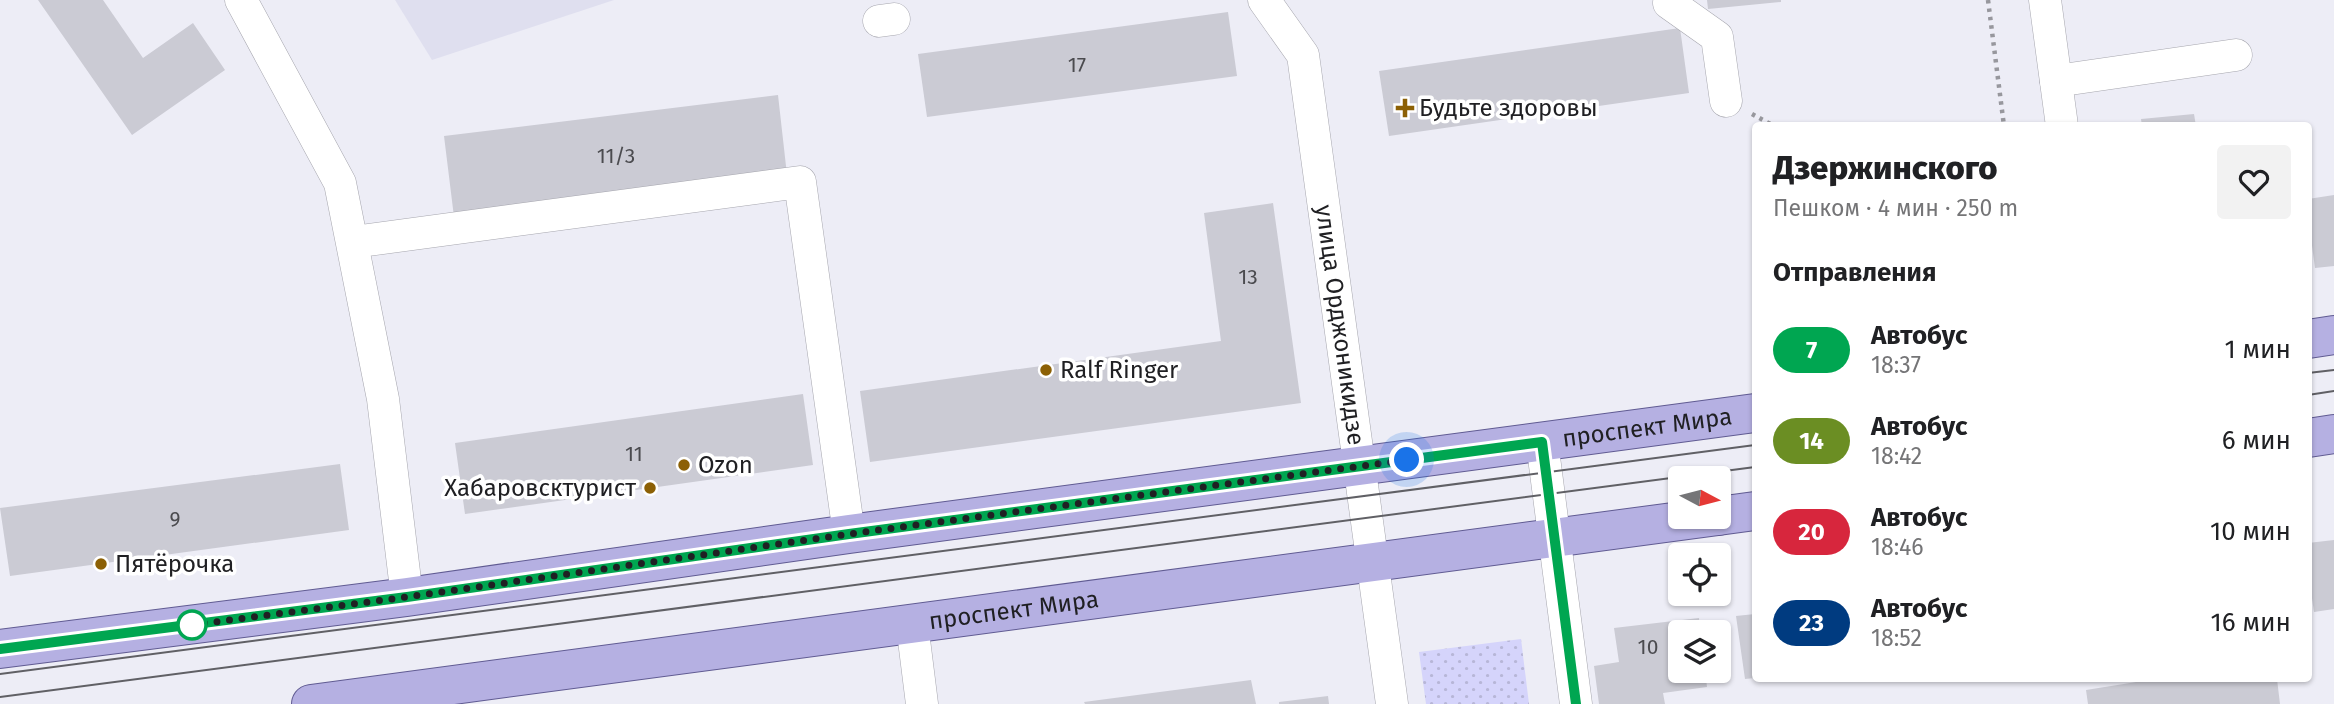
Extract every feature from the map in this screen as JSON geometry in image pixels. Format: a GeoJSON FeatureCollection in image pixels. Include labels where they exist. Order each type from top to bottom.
{"type":"FeatureCollection","features":[{"type":"Feature","properties":{"kind":"main road"},"geometry":{"type":"LineString","coordinates":[[2312,338],[2334,335]]}},
{"type":"Feature","properties":{"kind":"main road","name":"проспект Мира"},"geometry":{"type":"LineString","coordinates":[[0,649],[407,597],[849,534],[1752,413]]}},
{"type":"Feature","properties":{"kind":"main road"},"geometry":{"type":"LineString","coordinates":[[2312,437],[2334,434]]}},
{"type":"Feature","properties":{"kind":"main road","name":"проспект Мира"},"geometry":{"type":"LineString","coordinates":[[1731,514],[1752,511]]}},
{"type":"Feature","properties":{"kind":"main road","name":"проспект Мира"},"geometry":{"type":"LineString","coordinates":[[311,704],[363,701],[1668,523]]}},
{"type":"Feature","properties":{"kind":"street"},"geometry":{"type":"LineString","coordinates":[[241,0],[340,183],[383,399],[407,597]]}},
{"type":"Feature","properties":{"kind":"street","name":"улица Орджоникидзе"},"geometry":{"type":"LineString","coordinates":[[1264,0],[1303,55],[1392,704]]}},
{"type":"Feature","properties":{"kind":"street"},"geometry":{"type":"LineString","coordinates":[[2045,0],[2061,122]]}},
{"type":"Feature","properties":{"kind":"street"},"geometry":{"type":"LineString","coordinates":[[1669,3],[1717,37],[1727,101]]}},
{"type":"Feature","properties":{"kind":"street"},"geometry":{"type":"LineString","coordinates":[[2056,81],[2236,55]]}},
{"type":"Feature","properties":{"kind":"street"},"geometry":{"type":"LineString","coordinates":[[353,242],[800,182],[849,534]]}},
{"type":"Feature","properties":{"kind":"street"},"geometry":{"type":"LineString","coordinates":[[1542,442],[1576,704]]}},
{"type":"Feature","properties":{"kind":"street"},"geometry":{"type":"LineString","coordinates":[[912,624],[922,704]]}},
{"type":"Feature","properties":{"kind":"path"},"geometry":{"type":"LineString","coordinates":[[1988,0],[2003,122]]}},
{"type":"Feature","properties":{"kind":"shaded area"},"geometry":{"type":"Polygon","coordinates":[[[395,0],[614,0],[432,60],[395,0]]]}},
{"type":"Feature","properties":{"kind":"shaded area"},"geometry":{"type":"Polygon","coordinates":[[[1521,639],[1529,704],[1426,704],[1419,652],[1521,639]]]}},
{"type":"Feature","properties":{"kind":"building"},"geometry":{"type":"Polygon","coordinates":[[[38,0],[103,0],[143,58],[193,23],[225,70],[132,135],[38,0]]]}},
{"type":"Feature","properties":{"kind":"building"},"geometry":{"type":"Polygon","coordinates":[[[1707,0],[1781,0],[1781,2],[1708,9],[1707,0]]]}},
{"type":"Feature","properties":{"kind":"building"},"geometry":{"type":"Polygon","coordinates":[[[1228,12],[1237,76],[927,117],[918,54],[1228,12]]]}},
{"type":"Feature","properties":{"kind":"building"},"geometry":{"type":"Polygon","coordinates":[[[1680,28],[1689,93],[1389,136],[1379,71],[1680,28]]]}},
{"type":"Feature","properties":{"kind":"building"},"geometry":{"type":"Polygon","coordinates":[[[778,95],[787,175],[454,217],[444,136],[778,95]]]}},
{"type":"Feature","properties":{"kind":"building"},"geometry":{"type":"Polygon","coordinates":[[[2194,114],[2195,122],[2141,122],[2141,119],[2194,114]]]}},
{"type":"Feature","properties":{"kind":"building"},"geometry":{"type":"Polygon","coordinates":[[[2334,195],[2334,266],[2315,268],[2312,198],[2334,195]]]}},
{"type":"Feature","properties":{"kind":"building"},"geometry":{"type":"Polygon","coordinates":[[[1273,203],[1301,403],[870,462],[860,391],[1221,341],[1204,213],[1273,203]]]}},
{"type":"Feature","properties":{"kind":"building"},"geometry":{"type":"Polygon","coordinates":[[[803,394],[813,465],[465,514],[455,443],[803,394]]]}},
{"type":"Feature","properties":{"kind":"building"},"geometry":{"type":"Polygon","coordinates":[[[340,464],[349,530],[10,576],[0,508],[340,464]]]}},
{"type":"Feature","properties":{"kind":"building"},"geometry":{"type":"Polygon","coordinates":[[[2334,540],[2334,609],[2314,612],[2312,543],[2334,540]]]}},
{"type":"Feature","properties":{"kind":"building"},"geometry":{"type":"Polygon","coordinates":[[[1752,614],[1752,678],[1745,679],[1736,616],[1752,614]]]}},
{"type":"Feature","properties":{"kind":"building"},"geometry":{"type":"Polygon","coordinates":[[[1668,622],[1668,683],[1707,683],[1707,687],[1663,693],[1665,704],[1599,704],[1594,666],[1619,662],[1614,628],[1668,622]]]}},
{"type":"Feature","properties":{"kind":"building"},"geometry":{"type":"Polygon","coordinates":[[[1251,680],[1256,704],[1084,702],[1251,680]]]}},
{"type":"Feature","properties":{"kind":"building"},"geometry":{"type":"Polygon","coordinates":[[[2136,682],[2277,682],[2280,704],[2088,704],[2086,690],[2136,682]]]}},
{"type":"Feature","properties":{"kind":"building"},"geometry":{"type":"Polygon","coordinates":[[[1328,696],[1329,704],[1279,704],[1279,702],[1328,696]]]}},
{"type":"Feature","properties":{"kind":"tram line"},"geometry":{"type":"LineString","coordinates":[[2312,373],[2334,370]]}},
{"type":"Feature","properties":{"kind":"tram line"},"geometry":{"type":"LineString","coordinates":[[2312,394],[2334,391]]}},
{"type":"Feature","properties":{"kind":"tram line"},"geometry":{"type":"LineString","coordinates":[[0,674],[1752,445]]}},
{"type":"Feature","properties":{"kind":"tram line"},"geometry":{"type":"LineString","coordinates":[[0,697],[1752,467]]}},
{"type":"Feature","properties":{"kind":"bus line","name":"7"},"geometry":{"type":"LineString","coordinates":[[0,649],[407,597],[849,534],[1542,442],[1576,704]]}},
{"type":"Feature","properties":{"kind":"place","name":"Будьте здоровы"},"geometry":{"type":"Point","coordinates":[1405,108]}},
{"type":"Feature","properties":{"kind":"place","name":"Ralf Ringer"},"geometry":{"type":"Point","coordinates":[1046,370]}},
{"type":"Feature","properties":{"kind":"place","name":"Ozon"},"geometry":{"type":"Point","coordinates":[684,465]}},
{"type":"Feature","properties":{"kind":"place","name":"Хабаровсктурист"},"geometry":{"type":"Point","coordinates":[650,488]}},
{"type":"Feature","properties":{"kind":"place","name":"Пятёрочка"},"geometry":{"type":"Point","coordinates":[101,564]}},
{"type":"Feature","properties":{"kind":"route"},"geometry":{"type":"LineString","coordinates":[[192,625],[1407,460]]}}]}
